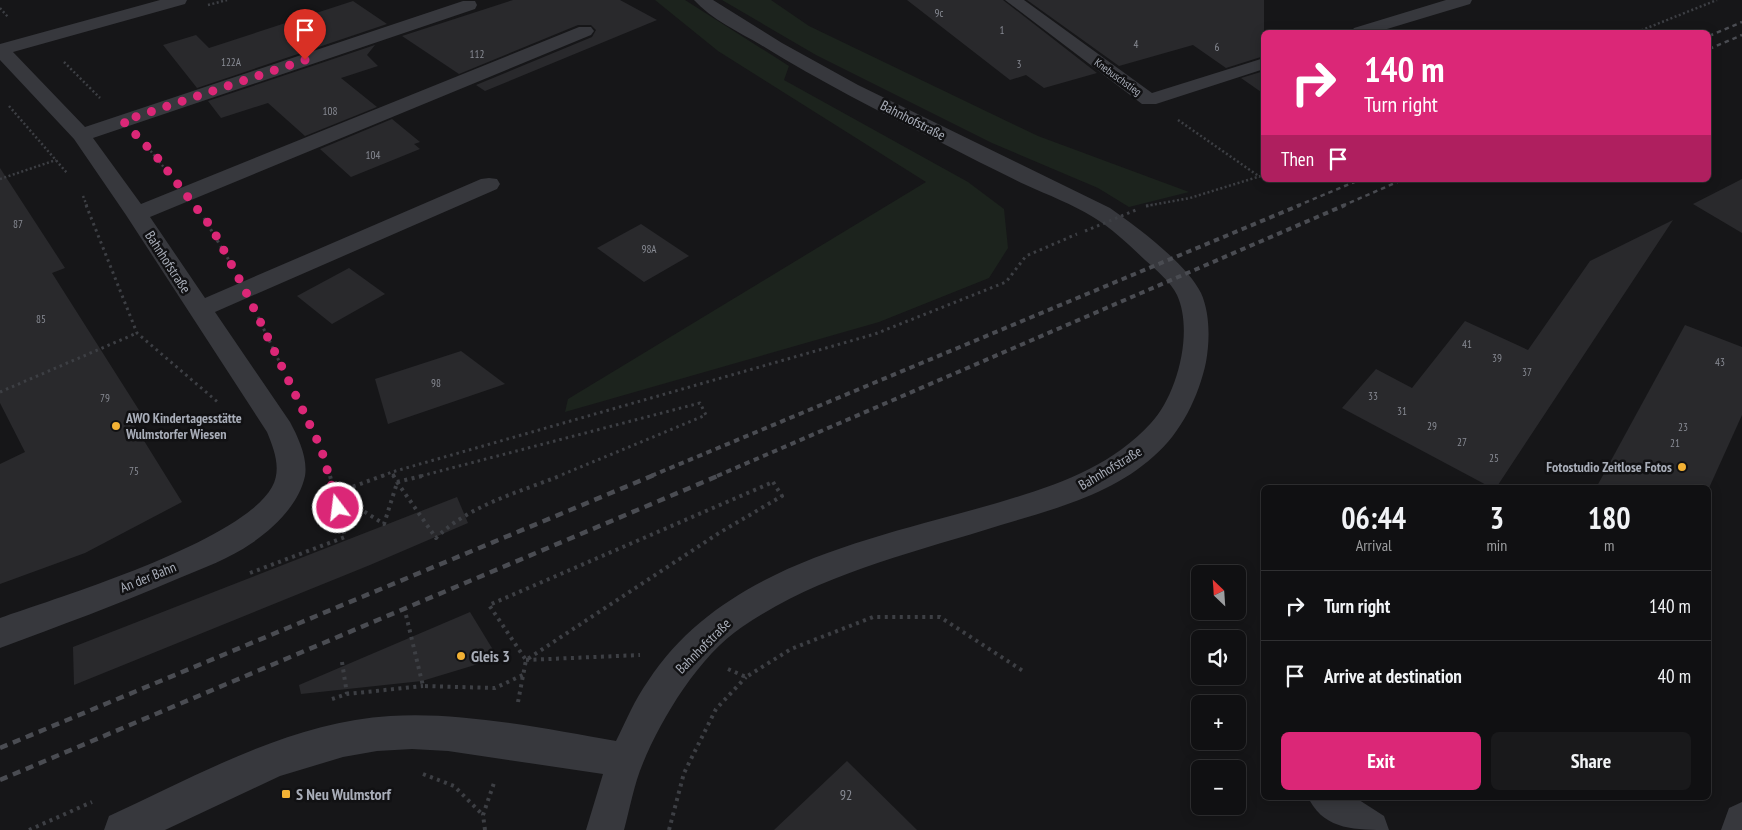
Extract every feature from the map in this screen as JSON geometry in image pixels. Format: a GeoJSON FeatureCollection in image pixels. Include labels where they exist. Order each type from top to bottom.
{"type":"FeatureCollection","features":[{"type":"Feature","properties":{"kind":"street","name":"Bahnhofstraße"},"geometry":{"type":"LineString","coordinates":[[179,0],[0,50],[81,135],[137,214],[199,310],[280,429],[290,458],[290,477],[281,496]]}},
{"type":"Feature","properties":{"kind":"street","name":"Bahnhofstraße"},"geometry":{"type":"LineString","coordinates":[[604,830],[625,760],[660,692],[692,653],[728,618],[793,580],[858,556],[1066,494],[1105,475],[1144,449],[1165,426],[1187,387],[1196,347],[1195,320],[1189,294],[1168,268],[1125,229],[1102,213],[902,115],[825,74],[731,20],[702,0]]}},
{"type":"Feature","properties":{"kind":"street","name":"Knebuschstieg"},"geometry":{"type":"LineString","coordinates":[[1014,0],[1148,100],[1261,64]]}},
{"type":"Feature","properties":{"kind":"street"},"geometry":{"type":"LineString","coordinates":[[1366,30],[1464,0]]}},
{"type":"Feature","properties":{"kind":"street"},"geometry":{"type":"LineString","coordinates":[[81,135],[468,5]]}},
{"type":"Feature","properties":{"kind":"street"},"geometry":{"type":"LineString","coordinates":[[137,214],[585,31]]}},
{"type":"Feature","properties":{"kind":"street"},"geometry":{"type":"LineString","coordinates":[[199,310],[489,184]]}},
{"type":"Feature","properties":{"kind":"street","name":"An der Bahn"},"geometry":{"type":"LineString","coordinates":[[0,633],[146,579],[209,552],[241,534],[268,512],[281,496]]}},
{"type":"Feature","properties":{"kind":"street"},"geometry":{"type":"LineString","coordinates":[[123,830],[281,757],[312,747],[377,734],[422,731],[508,741],[625,760]]}},
{"type":"Feature","properties":{"kind":"street"},"geometry":{"type":"LineString","coordinates":[[1329,801],[1370,830]]}},
{"type":"Feature","properties":{"kind":"street"},"geometry":{"type":"LineString","coordinates":[[1740,830],[1742,821]]}},
{"type":"Feature","properties":{"kind":"path"},"geometry":{"type":"LineString","coordinates":[[199,8],[227,0]]}},
{"type":"Feature","properties":{"kind":"path"},"geometry":{"type":"LineString","coordinates":[[1642,30],[1717,0]]}},
{"type":"Feature","properties":{"kind":"path"},"geometry":{"type":"LineString","coordinates":[[60,59],[156,156],[212,228],[245,290],[283,369]]}},
{"type":"Feature","properties":{"kind":"path"},"geometry":{"type":"LineString","coordinates":[[1148,100],[1260,177]]}},
{"type":"Feature","properties":{"kind":"path"},"geometry":{"type":"LineString","coordinates":[[6,103],[68,174]]}},
{"type":"Feature","properties":{"kind":"path"},"geometry":{"type":"LineString","coordinates":[[0,179],[56,160]]}},
{"type":"Feature","properties":{"kind":"path"},"geometry":{"type":"LineString","coordinates":[[281,496],[335,493],[392,472],[876,334],[1006,282],[1026,256],[1136,210],[1151,204],[1190,198],[1260,177]]}},
{"type":"Feature","properties":{"kind":"path"},"geometry":{"type":"LineString","coordinates":[[80,189],[137,333],[224,408]]}},
{"type":"Feature","properties":{"kind":"path"},"geometry":{"type":"LineString","coordinates":[[0,392],[137,333]]}},
{"type":"Feature","properties":{"kind":"path"},"geometry":{"type":"LineString","coordinates":[[392,472],[397,482],[429,523],[436,538],[448,526],[481,508],[706,415],[700,403],[397,482]]}},
{"type":"Feature","properties":{"kind":"path"},"geometry":{"type":"LineString","coordinates":[[329,475],[345,537]]}},
{"type":"Feature","properties":{"kind":"path"},"geometry":{"type":"LineString","coordinates":[[335,493],[384,524],[397,482]]}},
{"type":"Feature","properties":{"kind":"path"},"geometry":{"type":"LineString","coordinates":[[342,662],[347,694],[423,686],[496,688],[525,674],[526,660],[489,605],[773,482],[782,496],[719,533],[526,660]]}},
{"type":"Feature","properties":{"kind":"path"},"geometry":{"type":"LineString","coordinates":[[406,615],[423,686]]}},
{"type":"Feature","properties":{"kind":"path"},"geometry":{"type":"LineString","coordinates":[[669,830],[684,773],[716,709],[746,677],[791,649],[833,630],[873,617],[940,617],[1023,671]]}},
{"type":"Feature","properties":{"kind":"path"},"geometry":{"type":"LineString","coordinates":[[526,660],[692,653],[746,677]]}},
{"type":"Feature","properties":{"kind":"path"},"geometry":{"type":"LineString","coordinates":[[485,830],[483,815],[508,741]]}},
{"type":"Feature","properties":{"kind":"path"},"geometry":{"type":"LineString","coordinates":[[417,772],[454,786],[483,815]]}},
{"type":"Feature","properties":{"kind":"shaded area"},"geometry":{"type":"Polygon","coordinates":[[[655,0],[685,0],[789,66],[784,80],[968,182],[1004,209],[1008,248],[989,278],[879,322],[565,412],[568,399],[926,182],[718,51],[655,0]]]}},
{"type":"Feature","properties":{"kind":"shaded area"},"geometry":{"type":"Polygon","coordinates":[[[722,0],[771,0],[809,26],[1038,136],[1189,192],[1129,207],[1098,188],[992,143],[816,55],[722,0]]]}},
{"type":"Feature","properties":{"kind":"building"},"geometry":{"type":"Polygon","coordinates":[[[513,0],[620,0],[657,20],[485,91],[476,85],[592,37],[596,30],[591,25],[578,25],[459,74],[402,36],[513,0]]]}},
{"type":"Feature","properties":{"kind":"building"},"geometry":{"type":"Polygon","coordinates":[[[907,0],[1003,0],[1097,73],[1044,88],[1026,75],[1010,80],[907,0]]]}},
{"type":"Feature","properties":{"kind":"building"},"geometry":{"type":"Polygon","coordinates":[[[1027,0],[1264,0],[1264,30],[1261,30],[1261,57],[1226,68],[1193,45],[1119,66],[1027,0]]]}},
{"type":"Feature","properties":{"kind":"building"},"geometry":{"type":"Polygon","coordinates":[[[353,1],[387,24],[197,88],[163,45],[196,35],[209,48],[353,1]]]}},
{"type":"Feature","properties":{"kind":"building"},"geometry":{"type":"Polygon","coordinates":[[[375,45],[367,55],[378,66],[341,78],[377,107],[305,136],[268,103],[221,118],[208,101],[375,45]]]}},
{"type":"Feature","properties":{"kind":"building"},"geometry":{"type":"Polygon","coordinates":[[[1261,72],[1261,92],[1241,78],[1261,72]]]}},
{"type":"Feature","properties":{"kind":"building"},"geometry":{"type":"Polygon","coordinates":[[[392,119],[420,142],[414,144],[420,149],[351,177],[320,149],[392,119]]]}},
{"type":"Feature","properties":{"kind":"building"},"geometry":{"type":"Polygon","coordinates":[[[0,168],[65,268],[52,273],[144,418],[133,423],[182,502],[85,553],[0,584],[0,464],[25,452],[0,403],[0,168]]]}},
{"type":"Feature","properties":{"kind":"building"},"geometry":{"type":"Polygon","coordinates":[[[1742,179],[1742,233],[1693,204],[1742,179]]]}},
{"type":"Feature","properties":{"kind":"building"},"geometry":{"type":"Polygon","coordinates":[[[1673,220],[1498,485],[1486,485],[1342,408],[1376,369],[1412,388],[1465,321],[1528,350],[1590,261],[1673,220]]]}},
{"type":"Feature","properties":{"kind":"building"},"geometry":{"type":"Polygon","coordinates":[[[641,224],[689,256],[644,282],[597,248],[641,224]]]}},
{"type":"Feature","properties":{"kind":"building"},"geometry":{"type":"Polygon","coordinates":[[[349,268],[385,294],[332,324],[297,296],[349,268]]]}},
{"type":"Feature","properties":{"kind":"building"},"geometry":{"type":"Polygon","coordinates":[[[1685,325],[1742,347],[1742,415],[1710,485],[1598,485],[1685,325]]]}},
{"type":"Feature","properties":{"kind":"building"},"geometry":{"type":"Polygon","coordinates":[[[461,351],[505,384],[388,424],[375,379],[461,351]]]}},
{"type":"Feature","properties":{"kind":"building"},"geometry":{"type":"Polygon","coordinates":[[[457,497],[468,523],[370,565],[74,685],[73,647],[457,497]]]}},
{"type":"Feature","properties":{"kind":"building"},"geometry":{"type":"Polygon","coordinates":[[[470,612],[498,658],[422,681],[301,694],[299,685],[470,612]]]}},
{"type":"Feature","properties":{"kind":"building"},"geometry":{"type":"Polygon","coordinates":[[[847,761],[917,830],[774,830],[847,761]]]}},
{"type":"Feature","properties":{"kind":"railway"},"geometry":{"type":"LineString","coordinates":[[1711,35],[1742,22]]}},
{"type":"Feature","properties":{"kind":"railway"},"geometry":{"type":"LineString","coordinates":[[1711,48],[1742,35]]}},
{"type":"Feature","properties":{"kind":"railway"},"geometry":{"type":"LineString","coordinates":[[1297,206],[1354,182]]}},
{"type":"Feature","properties":{"kind":"railway"},"geometry":{"type":"LineString","coordinates":[[1342,206],[1397,182]]}},
{"type":"Feature","properties":{"kind":"railway"},"geometry":{"type":"LineString","coordinates":[[651,476],[1300,205]]}},
{"type":"Feature","properties":{"kind":"railway"},"geometry":{"type":"LineString","coordinates":[[717,476],[1345,205]]}},
{"type":"Feature","properties":{"kind":"railway"},"geometry":{"type":"LineString","coordinates":[[0,748],[654,475]]}},
{"type":"Feature","properties":{"kind":"railway"},"geometry":{"type":"LineString","coordinates":[[0,780],[720,475]]}},
{"type":"Feature","properties":{"kind":"place","name":"AWO Kindertagesstätte Wulmstorfer Wiesen"},"geometry":{"type":"Point","coordinates":[116,426]}},
{"type":"Feature","properties":{"kind":"place","name":"Fotostudio Zeitlose Fotos"},"geometry":{"type":"Point","coordinates":[1682,467]}},
{"type":"Feature","properties":{"kind":"place","name":"Gleis 3"},"geometry":{"type":"Point","coordinates":[461,656]}},
{"type":"Feature","properties":{"kind":"place","name":"S Neu Wulmstorf"},"geometry":{"type":"Point","coordinates":[286,794]}},
{"type":"Feature","properties":{"kind":"route"},"geometry":{"type":"LineString","coordinates":[[305,60],[123,121],[156,156],[212,228],[245,290],[321,448],[338,508]]}}]}
